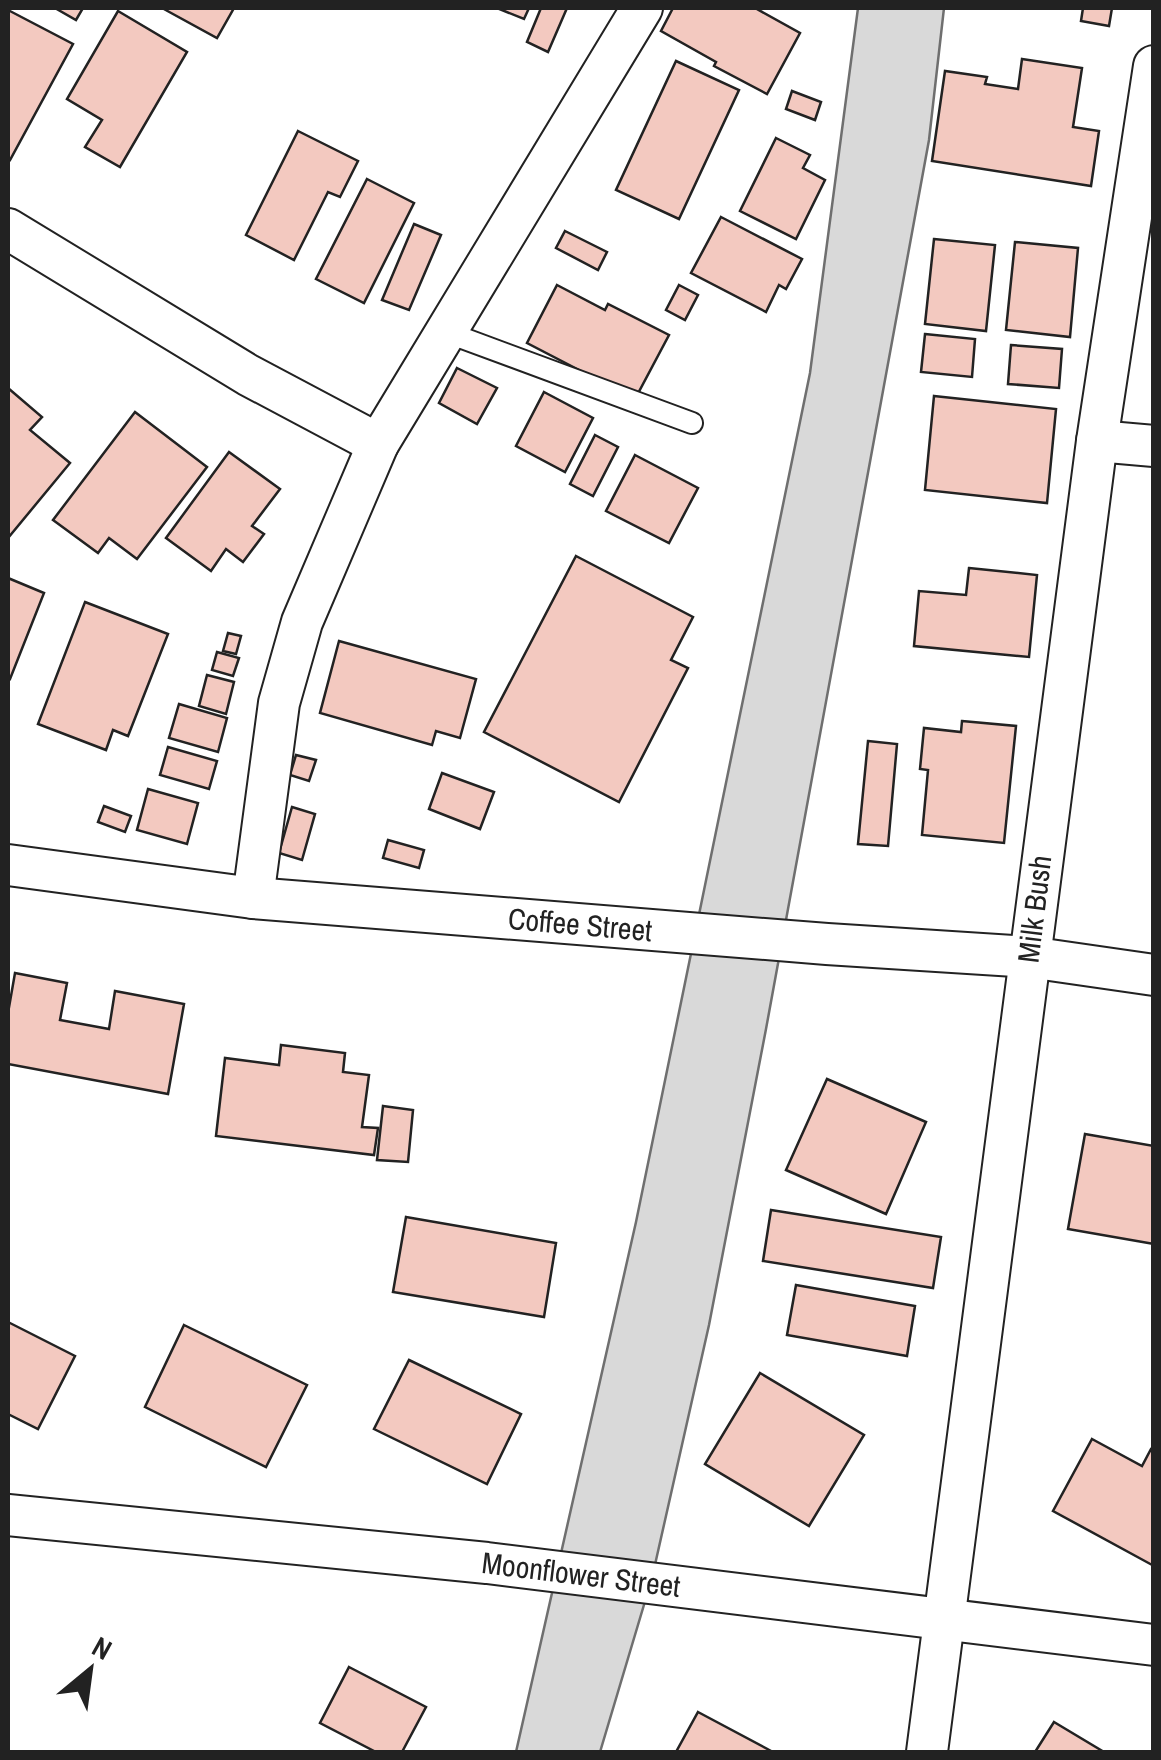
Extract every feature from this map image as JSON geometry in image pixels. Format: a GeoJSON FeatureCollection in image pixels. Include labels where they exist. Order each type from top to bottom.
{"type":"FeatureCollection","features":[{"type":"Feature","properties":{"kind":"street"},"geometry":{"type":"LineString","coordinates":[[253,898],[279,703],[302,622],[378,444],[642,8]]}},
{"type":"Feature","properties":{"kind":"street","name":"Milk Bush"},"geometry":{"type":"LineString","coordinates":[[927,1752],[1097,441],[1154,66]]}},
{"type":"Feature","properties":{"kind":"street"},"geometry":{"type":"LineString","coordinates":[[8,229],[248,375],[378,444]]}},
{"type":"Feature","properties":{"kind":"street"},"geometry":{"type":"LineString","coordinates":[[1097,441],[1154,446]]}},
{"type":"Feature","properties":{"kind":"street","name":"Coffee Street"},"geometry":{"type":"LineString","coordinates":[[8,865],[253,898],[1029,957],[1154,974]]}},
{"type":"Feature","properties":{"kind":"street","name":"Moonflower Street"},"geometry":{"type":"LineString","coordinates":[[8,1515],[487,1563],[1154,1645]]}},
{"type":"Feature","properties":{"kind":"lane"},"geometry":{"type":"LineString","coordinates":[[446,332],[692,423]]}},
{"type":"Feature","properties":{"kind":"shaded area"},"geometry":{"type":"Polygon","coordinates":[[[858,8],[944,8],[929,140],[709,1325],[652,1578],[600,1752],[516,1752],[636,1222],[810,373],[858,8]]]}},
{"type":"Feature","properties":{"kind":"building"},"geometry":{"type":"Polygon","coordinates":[[[55,8],[83,8],[76,20],[55,8]]]}},
{"type":"Feature","properties":{"kind":"building"},"geometry":{"type":"Polygon","coordinates":[[[162,8],[234,8],[217,38],[162,8]]]}},
{"type":"Feature","properties":{"kind":"building"},"geometry":{"type":"Polygon","coordinates":[[[497,8],[529,8],[524,19],[497,8]]]}},
{"type":"Feature","properties":{"kind":"building"},"geometry":{"type":"Polygon","coordinates":[[[541,8],[567,8],[548,52],[527,42],[541,8]]]}},
{"type":"Feature","properties":{"kind":"building"},"geometry":{"type":"Polygon","coordinates":[[[673,8],[755,8],[800,33],[767,94],[714,66],[716,62],[661,31],[673,8]]]}},
{"type":"Feature","properties":{"kind":"building"},"geometry":{"type":"Polygon","coordinates":[[[1083,8],[1112,8],[1109,26],[1081,21],[1083,8]]]}},
{"type":"Feature","properties":{"kind":"building"},"geometry":{"type":"Polygon","coordinates":[[[8,10],[73,44],[10,160],[8,159],[8,10]]]}},
{"type":"Feature","properties":{"kind":"building"},"geometry":{"type":"Polygon","coordinates":[[[118,11],[187,52],[120,167],[85,147],[102,120],[67,99],[118,11]]]}},
{"type":"Feature","properties":{"kind":"building"},"geometry":{"type":"Polygon","coordinates":[[[1022,59],[1082,68],[1073,127],[1099,131],[1091,186],[932,161],[945,71],[987,77],[985,84],[1018,89],[1022,59]]]}},
{"type":"Feature","properties":{"kind":"building"},"geometry":{"type":"Polygon","coordinates":[[[676,61],[739,90],[679,219],[616,190],[676,61]]]}},
{"type":"Feature","properties":{"kind":"building"},"geometry":{"type":"Polygon","coordinates":[[[792,91],[821,102],[815,120],[786,109],[792,91]]]}},
{"type":"Feature","properties":{"kind":"building"},"geometry":{"type":"Polygon","coordinates":[[[298,131],[358,161],[340,197],[328,192],[294,260],[246,235],[298,131]]]}},
{"type":"Feature","properties":{"kind":"building"},"geometry":{"type":"Polygon","coordinates":[[[776,138],[810,155],[803,168],[825,180],[796,239],[740,211],[776,138]]]}},
{"type":"Feature","properties":{"kind":"building"},"geometry":{"type":"Polygon","coordinates":[[[367,179],[414,203],[364,303],[316,279],[367,179]]]}},
{"type":"Feature","properties":{"kind":"building"},"geometry":{"type":"Polygon","coordinates":[[[721,217],[802,259],[786,289],[779,285],[766,312],[691,273],[721,217]]]}},
{"type":"Feature","properties":{"kind":"building"},"geometry":{"type":"Polygon","coordinates":[[[414,224],[441,235],[409,310],[382,300],[414,224]]]}},
{"type":"Feature","properties":{"kind":"building"},"geometry":{"type":"Polygon","coordinates":[[[565,231],[607,252],[598,270],[556,248],[565,231]]]}},
{"type":"Feature","properties":{"kind":"building"},"geometry":{"type":"Polygon","coordinates":[[[934,239],[995,245],[986,331],[925,324],[934,239]]]}},
{"type":"Feature","properties":{"kind":"building"},"geometry":{"type":"Polygon","coordinates":[[[1015,242],[1078,248],[1070,337],[1006,330],[1015,242]]]}},
{"type":"Feature","properties":{"kind":"building"},"geometry":{"type":"Polygon","coordinates":[[[557,285],[605,310],[608,304],[669,335],[635,399],[527,343],[557,285]]]}},
{"type":"Feature","properties":{"kind":"building"},"geometry":{"type":"Polygon","coordinates":[[[679,285],[698,295],[685,320],[666,310],[679,285]]]}},
{"type":"Feature","properties":{"kind":"building"},"geometry":{"type":"Polygon","coordinates":[[[925,334],[975,339],[972,377],[921,372],[925,334]]]}},
{"type":"Feature","properties":{"kind":"building"},"geometry":{"type":"Polygon","coordinates":[[[1011,345],[1062,349],[1059,388],[1008,384],[1011,345]]]}},
{"type":"Feature","properties":{"kind":"building"},"geometry":{"type":"Polygon","coordinates":[[[457,368],[497,388],[477,424],[439,403],[457,368]]]}},
{"type":"Feature","properties":{"kind":"building"},"geometry":{"type":"Polygon","coordinates":[[[8,388],[42,417],[30,430],[70,463],[8,538],[8,388]]]}},
{"type":"Feature","properties":{"kind":"building"},"geometry":{"type":"Polygon","coordinates":[[[544,392],[593,418],[565,472],[516,446],[544,392]]]}},
{"type":"Feature","properties":{"kind":"building"},"geometry":{"type":"Polygon","coordinates":[[[934,396],[1056,409],[1047,503],[925,490],[934,396]]]}},
{"type":"Feature","properties":{"kind":"building"},"geometry":{"type":"Polygon","coordinates":[[[135,412],[207,467],[137,559],[109,538],[98,553],[53,520],[135,412]]]}},
{"type":"Feature","properties":{"kind":"building"},"geometry":{"type":"Polygon","coordinates":[[[595,435],[618,447],[593,496],[570,484],[595,435]]]}},
{"type":"Feature","properties":{"kind":"building"},"geometry":{"type":"Polygon","coordinates":[[[229,452],[280,489],[252,526],[264,534],[243,562],[226,549],[211,571],[166,538],[229,452]]]}},
{"type":"Feature","properties":{"kind":"building"},"geometry":{"type":"Polygon","coordinates":[[[635,455],[698,488],[669,543],[606,511],[635,455]]]}},
{"type":"Feature","properties":{"kind":"building"},"geometry":{"type":"Polygon","coordinates":[[[576,556],[693,617],[671,660],[688,668],[619,802],[484,732],[576,556]]]}},
{"type":"Feature","properties":{"kind":"building"},"geometry":{"type":"Polygon","coordinates":[[[969,568],[1037,575],[1029,657],[914,646],[919,591],[966,595],[969,568]]]}},
{"type":"Feature","properties":{"kind":"building"},"geometry":{"type":"Polygon","coordinates":[[[8,578],[44,593],[10,679],[8,678],[8,578]]]}},
{"type":"Feature","properties":{"kind":"building"},"geometry":{"type":"Polygon","coordinates":[[[85,602],[168,634],[128,736],[113,730],[106,750],[38,724],[85,602]]]}},
{"type":"Feature","properties":{"kind":"building"},"geometry":{"type":"Polygon","coordinates":[[[228,633],[241,636],[236,654],[223,651],[228,633]]]}},
{"type":"Feature","properties":{"kind":"building"},"geometry":{"type":"Polygon","coordinates":[[[339,641],[476,679],[460,738],[436,731],[432,745],[320,713],[339,641]]]}},
{"type":"Feature","properties":{"kind":"building"},"geometry":{"type":"Polygon","coordinates":[[[217,652],[239,658],[233,676],[212,670],[217,652]]]}},
{"type":"Feature","properties":{"kind":"building"},"geometry":{"type":"Polygon","coordinates":[[[207,675],[234,682],[226,714],[199,706],[207,675]]]}},
{"type":"Feature","properties":{"kind":"building"},"geometry":{"type":"Polygon","coordinates":[[[179,704],[227,718],[218,752],[169,738],[179,704]]]}},
{"type":"Feature","properties":{"kind":"building"},"geometry":{"type":"Polygon","coordinates":[[[962,721],[1016,726],[1004,843],[922,835],[928,770],[920,769],[924,728],[961,732],[962,721]]]}},
{"type":"Feature","properties":{"kind":"building"},"geometry":{"type":"Polygon","coordinates":[[[868,741],[897,744],[888,846],[858,844],[868,741]]]}},
{"type":"Feature","properties":{"kind":"building"},"geometry":{"type":"Polygon","coordinates":[[[168,747],[217,761],[209,789],[160,775],[168,747]]]}},
{"type":"Feature","properties":{"kind":"building"},"geometry":{"type":"Polygon","coordinates":[[[296,755],[316,760],[309,781],[290,775],[296,755]]]}},
{"type":"Feature","properties":{"kind":"building"},"geometry":{"type":"Polygon","coordinates":[[[442,773],[494,792],[480,829],[429,809],[442,773]]]}},
{"type":"Feature","properties":{"kind":"building"},"geometry":{"type":"Polygon","coordinates":[[[148,789],[198,803],[187,844],[137,830],[148,789]]]}},
{"type":"Feature","properties":{"kind":"building"},"geometry":{"type":"Polygon","coordinates":[[[104,806],[131,816],[125,832],[98,822],[104,806]]]}},
{"type":"Feature","properties":{"kind":"building"},"geometry":{"type":"Polygon","coordinates":[[[292,807],[315,814],[302,860],[279,853],[292,807]]]}},
{"type":"Feature","properties":{"kind":"building"},"geometry":{"type":"Polygon","coordinates":[[[388,840],[424,850],[419,868],[383,858],[388,840]]]}},
{"type":"Feature","properties":{"kind":"building"},"geometry":{"type":"Polygon","coordinates":[[[15,973],[67,983],[60,1020],[109,1029],[115,991],[184,1004],[168,1094],[8,1064],[8,1013],[15,973]]]}},
{"type":"Feature","properties":{"kind":"building"},"geometry":{"type":"Polygon","coordinates":[[[281,1045],[345,1053],[343,1072],[369,1075],[362,1127],[378,1128],[374,1155],[216,1136],[225,1058],[279,1065],[281,1045]]]}},
{"type":"Feature","properties":{"kind":"building"},"geometry":{"type":"Polygon","coordinates":[[[827,1079],[926,1122],[886,1214],[786,1170],[827,1079]]]}},
{"type":"Feature","properties":{"kind":"building"},"geometry":{"type":"Polygon","coordinates":[[[383,1106],[413,1110],[408,1162],[377,1160],[383,1106]]]}},
{"type":"Feature","properties":{"kind":"building"},"geometry":{"type":"Polygon","coordinates":[[[1085,1134],[1154,1146],[1154,1244],[1068,1229],[1085,1134]]]}},
{"type":"Feature","properties":{"kind":"building"},"geometry":{"type":"Polygon","coordinates":[[[771,1210],[941,1237],[933,1288],[763,1261],[771,1210]]]}},
{"type":"Feature","properties":{"kind":"building"},"geometry":{"type":"Polygon","coordinates":[[[406,1217],[556,1243],[544,1317],[393,1292],[406,1217]]]}},
{"type":"Feature","properties":{"kind":"building"},"geometry":{"type":"Polygon","coordinates":[[[796,1285],[915,1306],[907,1356],[787,1335],[796,1285]]]}},
{"type":"Feature","properties":{"kind":"building"},"geometry":{"type":"Polygon","coordinates":[[[8,1322],[75,1356],[38,1429],[8,1414],[8,1322]]]}},
{"type":"Feature","properties":{"kind":"building"},"geometry":{"type":"Polygon","coordinates":[[[184,1325],[307,1385],[266,1467],[145,1407],[184,1325]]]}},
{"type":"Feature","properties":{"kind":"building"},"geometry":{"type":"Polygon","coordinates":[[[409,1360],[521,1414],[487,1484],[374,1429],[409,1360]]]}},
{"type":"Feature","properties":{"kind":"building"},"geometry":{"type":"Polygon","coordinates":[[[760,1373],[864,1435],[809,1526],[705,1464],[760,1373]]]}},
{"type":"Feature","properties":{"kind":"building"},"geometry":{"type":"Polygon","coordinates":[[[1092,1439],[1142,1466],[1154,1450],[1154,1566],[1053,1511],[1092,1439]]]}},
{"type":"Feature","properties":{"kind":"building"},"geometry":{"type":"Polygon","coordinates":[[[349,1667],[426,1707],[402,1752],[376,1752],[320,1723],[349,1667]]]}},
{"type":"Feature","properties":{"kind":"building"},"geometry":{"type":"Polygon","coordinates":[[[698,1712],[773,1752],[676,1752],[698,1712]]]}},
{"type":"Feature","properties":{"kind":"building"},"geometry":{"type":"Polygon","coordinates":[[[1054,1722],[1104,1752],[1035,1752],[1054,1722]]]}}]}
